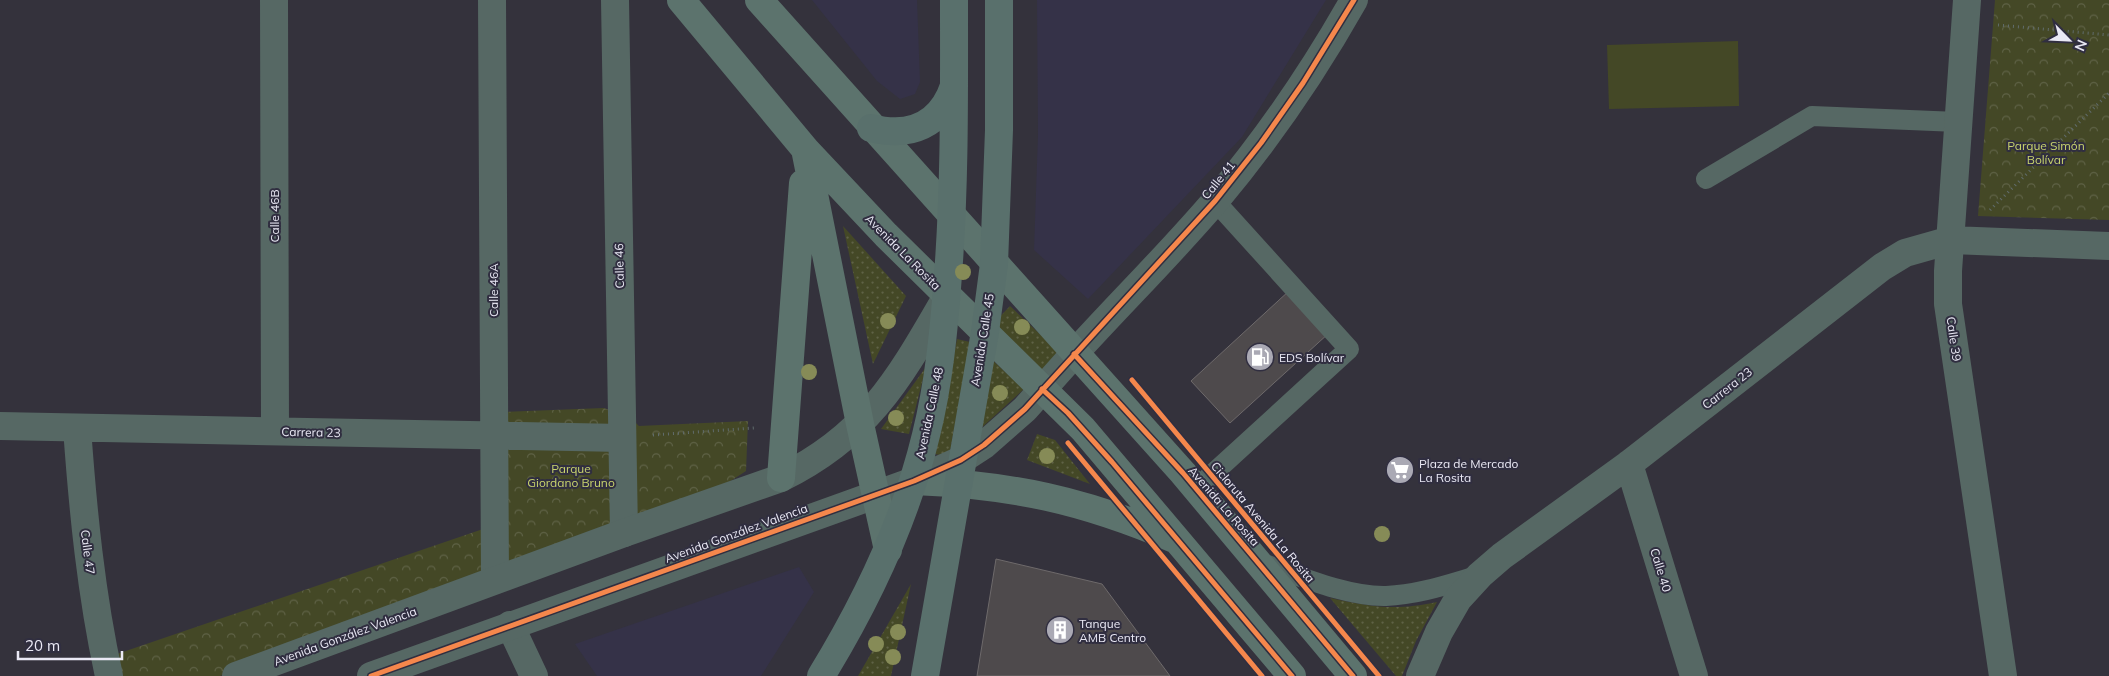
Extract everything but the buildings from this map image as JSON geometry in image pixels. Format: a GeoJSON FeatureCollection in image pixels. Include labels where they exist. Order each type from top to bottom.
{"type":"FeatureCollection","features":[{"type":"Feature","properties":{"kind":"main road","name":"Avenida La Rosita"},"geometry":{"type":"LineString","coordinates":[[681,0],[805,149],[947,296],[1082,429],[1292,676]]}},
{"type":"Feature","properties":{"kind":"main road","name":"Avenida La Rosita"},"geometry":{"type":"LineString","coordinates":[[759,0],[871,128],[1196,489],[1353,676]]}},
{"type":"Feature","properties":{"kind":"main road"},"geometry":{"type":"LineString","coordinates":[[952,218],[954,0]]}},
{"type":"Feature","properties":{"kind":"main road","name":"Avenida Calle 45"},"geometry":{"type":"LineString","coordinates":[[925,676],[985,332],[994,264],[999,130],[999,0]]}},
{"type":"Feature","properties":{"kind":"main road"},"geometry":{"type":"LineString","coordinates":[[871,128],[898,132],[923,125],[943,108],[954,84]]}},
{"type":"Feature","properties":{"kind":"main road"},"geometry":{"type":"LineString","coordinates":[[805,149],[860,424],[888,550]]}},
{"type":"Feature","properties":{"kind":"main road"},"geometry":{"type":"LineString","coordinates":[[781,478],[805,149]]}},
{"type":"Feature","properties":{"kind":"main road","name":"Avenida Calle 48"},"geometry":{"type":"LineString","coordinates":[[820,676],[862,606],[888,550],[914,481],[936,389],[947,296],[952,218]]}},
{"type":"Feature","properties":{"kind":"main road"},"geometry":{"type":"LineString","coordinates":[[914,481],[960,471],[1015,489],[1075,503],[1135,523],[1180,542]]}},
{"type":"Feature","properties":{"kind":"street","name":"Calle 46B"},"geometry":{"type":"LineString","coordinates":[[274,0],[275,432]]}},
{"type":"Feature","properties":{"kind":"street","name":"Calle 46A"},"geometry":{"type":"LineString","coordinates":[[492,0],[495,580]]}},
{"type":"Feature","properties":{"kind":"street","name":"Calle 46"},"geometry":{"type":"LineString","coordinates":[[614,0],[624,533]]}},
{"type":"Feature","properties":{"kind":"street","name":"Calle 41"},"geometry":{"type":"LineString","coordinates":[[1074,354],[1215,201],[1261,143],[1304,83],[1354,0]]}},
{"type":"Feature","properties":{"kind":"street","name":"Calle 39"},"geometry":{"type":"LineString","coordinates":[[1966,11],[1958,122],[1955,240],[1948,271],[1948,304],[2003,676]]}},
{"type":"Feature","properties":{"kind":"street","name":"Carrera 23"},"geometry":{"type":"LineString","coordinates":[[1420,676],[1458,599],[1480,575],[1502,556],[1629,464],[1882,267],[1904,253],[1955,240],[2109,246]]}},
{"type":"Feature","properties":{"kind":"street","name":"Avenida González Valencia"},"geometry":{"type":"LineString","coordinates":[[236,676],[624,533],[781,478],[811,462],[842,441],[860,424],[888,391],[908,364],[947,296]]}},
{"type":"Feature","properties":{"kind":"street"},"geometry":{"type":"LineString","coordinates":[[960,471],[1005,428],[1074,354]]}},
{"type":"Feature","properties":{"kind":"street","name":"Carrera 23"},"geometry":{"type":"LineString","coordinates":[[0,426],[622,438]]}},
{"type":"Feature","properties":{"kind":"street","name":"Calle 47"},"geometry":{"type":"LineString","coordinates":[[77,428],[85,527],[96,617],[109,676]]}},
{"type":"Feature","properties":{"kind":"street","name":"Calle 40"},"geometry":{"type":"LineString","coordinates":[[1629,464],[1694,676]]}},
{"type":"Feature","properties":{"kind":"street","name":"Avenida González Valencia"},"geometry":{"type":"LineString","coordinates":[[371,676],[875,493],[914,481]]}},
{"type":"Feature","properties":{"kind":"street"},"geometry":{"type":"LineString","coordinates":[[510,626],[534,676]]}},
{"type":"Feature","properties":{"kind":"lane"},"geometry":{"type":"LineString","coordinates":[[1706,179],[1812,116],[1958,122]]}},
{"type":"Feature","properties":{"kind":"lane"},"geometry":{"type":"LineString","coordinates":[[1196,489],[1349,349],[1215,201]]}},
{"type":"Feature","properties":{"kind":"lane"},"geometry":{"type":"LineString","coordinates":[[1259,562],[1349,591],[1384,596],[1422,592],[1480,575]]}},
{"type":"Feature","properties":{"kind":"path"},"geometry":{"type":"LineString","coordinates":[[1966,11],[2109,35]]}},
{"type":"Feature","properties":{"kind":"path"},"geometry":{"type":"LineString","coordinates":[[1955,240],[2109,93]]}},
{"type":"Feature","properties":{"kind":"path"},"geometry":{"type":"LineString","coordinates":[[622,438],[755,428]]}},
{"type":"Feature","properties":{"kind":"shaded area"},"geometry":{"type":"Polygon","coordinates":[[[812,0],[917,0],[920,82],[915,94],[900,99],[877,81],[812,0]]]}},
{"type":"Feature","properties":{"kind":"shaded area"},"geometry":{"type":"Polygon","coordinates":[[[1037,0],[1326,0],[1242,137],[1088,299],[1034,250],[1038,135],[1037,0]]]}},
{"type":"Feature","properties":{"kind":"shaded area"},"geometry":{"type":"Polygon","coordinates":[[[799,567],[814,592],[761,676],[597,676],[575,644],[799,567]]]}},
{"type":"Feature","properties":{"kind":"green space","name":"Parque Simón Bolívar"},"geometry":{"type":"Polygon","coordinates":[[[1995,0],[2109,0],[2109,220],[1978,216],[1995,0]]]}},
{"type":"Feature","properties":{"kind":"green space"},"geometry":{"type":"Polygon","coordinates":[[[1738,41],[1739,106],[1609,109],[1607,45],[1738,41]]]}},
{"type":"Feature","properties":{"kind":"green space"},"geometry":{"type":"Polygon","coordinates":[[[843,226],[906,296],[873,364],[843,226]]]}},
{"type":"Feature","properties":{"kind":"green space"},"geometry":{"type":"Polygon","coordinates":[[[1010,306],[1060,353],[1041,374],[991,326],[1010,306]]]}},
{"type":"Feature","properties":{"kind":"green space"},"geometry":{"type":"Polygon","coordinates":[[[957,339],[970,342],[949,457],[935,454],[957,339]]]}},
{"type":"Feature","properties":{"kind":"green space"},"geometry":{"type":"Polygon","coordinates":[[[991,359],[1024,389],[978,431],[991,359]]]}},
{"type":"Feature","properties":{"kind":"green space"},"geometry":{"type":"Polygon","coordinates":[[[926,367],[909,434],[881,429],[926,367]]]}},
{"type":"Feature","properties":{"kind":"green space","name":"Parque Giordano Bruno"},"geometry":{"type":"Polygon","coordinates":[[[604,408],[632,419],[639,426],[748,421],[746,471],[709,495],[220,676],[119,676],[117,654],[483,529],[503,412],[604,408]]]}},
{"type":"Feature","properties":{"kind":"green space"},"geometry":{"type":"Polygon","coordinates":[[[1037,434],[1055,440],[1090,484],[1027,460],[1037,434]]]}},
{"type":"Feature","properties":{"kind":"green space"},"geometry":{"type":"Polygon","coordinates":[[[911,584],[891,676],[858,676],[911,584]]]}},
{"type":"Feature","properties":{"kind":"green space"},"geometry":{"type":"Polygon","coordinates":[[[1330,598],[1384,607],[1422,605],[1437,602],[1416,641],[1402,676],[1396,676],[1330,598]]]}},
{"type":"Feature","properties":{"kind":"cycle path"},"geometry":{"type":"LineString","coordinates":[[371,676],[914,481],[961,460],[984,445],[1025,409],[1215,201],[1261,143],[1303,83],[1354,0]]}},
{"type":"Feature","properties":{"kind":"cycle path"},"geometry":{"type":"LineString","coordinates":[[1074,354],[1183,473],[1353,676]]}},
{"type":"Feature","properties":{"kind":"cycle path","name":"Cicloruta Avenida La Rosita"},"geometry":{"type":"LineString","coordinates":[[1132,380],[1379,676]]}},
{"type":"Feature","properties":{"kind":"cycle path"},"geometry":{"type":"LineString","coordinates":[[1042,389],[1068,413],[1112,462],[1292,676]]}},
{"type":"Feature","properties":{"kind":"cycle path"},"geometry":{"type":"LineString","coordinates":[[1068,443],[1262,676]]}},
{"type":"Feature","properties":{"kind":"place","name":"EDS Bolívar"},"geometry":{"type":"Point","coordinates":[1260,357]}},
{"type":"Feature","properties":{"kind":"place","name":"Plaza de Mercado La Rosita"},"geometry":{"type":"Point","coordinates":[1400,470]}},
{"type":"Feature","properties":{"kind":"place","name":"Tanque AMB Centro"},"geometry":{"type":"Point","coordinates":[1060,630]}}]}
